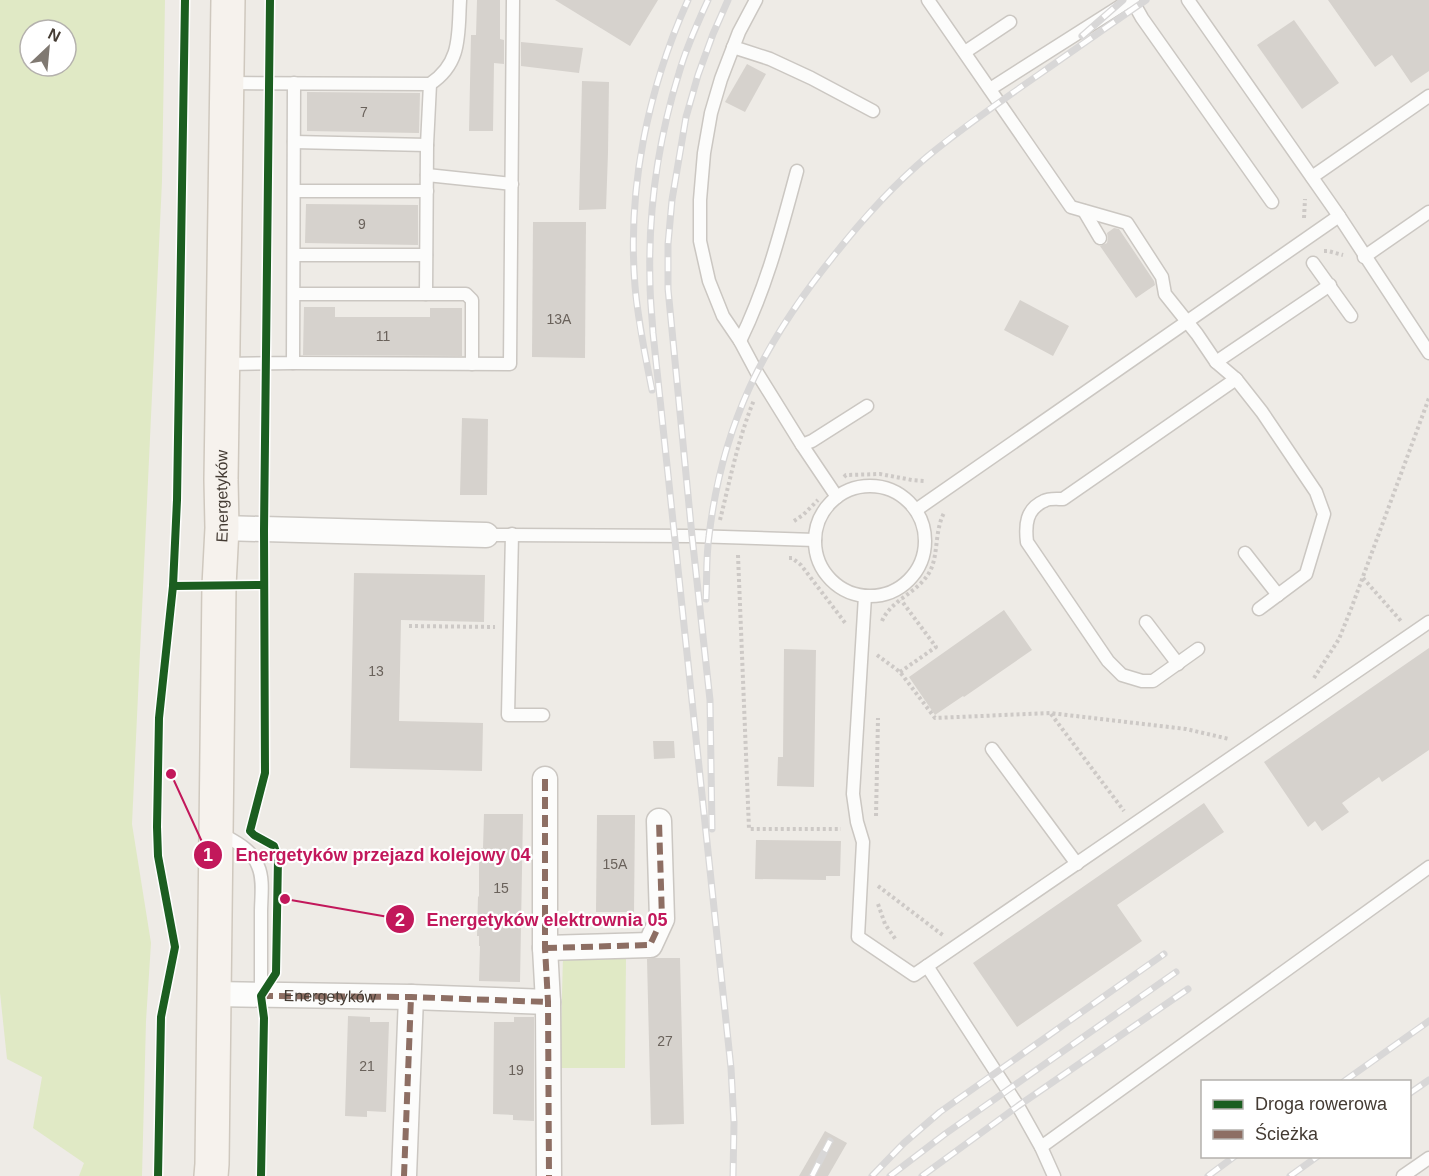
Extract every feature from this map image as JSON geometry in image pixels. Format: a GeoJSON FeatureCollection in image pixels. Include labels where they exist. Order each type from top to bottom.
{"type":"FeatureCollection","features":[{"type":"Feature","properties":{"kind":"main road","name":"Energetyków"},"geometry":{"type":"LineString","coordinates":[[212,1172],[228,0]]}},
{"type":"Feature","properties":{"kind":"street"},"geometry":{"type":"LineString","coordinates":[[222,528],[486,535]]}},
{"type":"Feature","properties":{"kind":"street"},"geometry":{"type":"LineString","coordinates":[[545,779],[549,1176]]}},
{"type":"Feature","properties":{"kind":"street"},"geometry":{"type":"LineString","coordinates":[[545,948],[650,945],[662,919],[659,821]]}},
{"type":"Feature","properties":{"kind":"street","name":"Energetyków"},"geometry":{"type":"LineString","coordinates":[[214,994],[548,1002]]}},
{"type":"Feature","properties":{"kind":"street"},"geometry":{"type":"LineString","coordinates":[[404,1176],[411,998]]}},
{"type":"Feature","properties":{"kind":"lane"},"geometry":{"type":"LineString","coordinates":[[227,82],[430,84],[450,66],[458,46],[460,0]]}},
{"type":"Feature","properties":{"kind":"lane"},"geometry":{"type":"LineString","coordinates":[[223,364],[510,364],[513,0]]}},
{"type":"Feature","properties":{"kind":"lane"},"geometry":{"type":"LineString","coordinates":[[756,0],[739,32],[711,113],[704,153],[700,200],[700,240],[709,281],[723,316],[802,445],[834,492]]}},
{"type":"Feature","properties":{"kind":"lane"},"geometry":{"type":"LineString","coordinates":[[928,0],[1071,207],[1127,223],[1162,277],[1165,294],[1216,362],[1236,379],[1262,412],[1316,492],[1324,514],[1306,574],[1259,609]]}},
{"type":"Feature","properties":{"kind":"lane"},"geometry":{"type":"LineString","coordinates":[[990,89],[1131,0],[1272,202]]}},
{"type":"Feature","properties":{"kind":"lane"},"geometry":{"type":"LineString","coordinates":[[1188,0],[1339,216],[1364,257],[1427,347]]}},
{"type":"Feature","properties":{"kind":"lane"},"geometry":{"type":"LineString","coordinates":[[965,52],[1010,22]]}},
{"type":"Feature","properties":{"kind":"lane"},"geometry":{"type":"LineString","coordinates":[[734,47],[811,78],[873,111]]}},
{"type":"Feature","properties":{"kind":"lane"},"geometry":{"type":"LineString","coordinates":[[293,363],[294,83]]}},
{"type":"Feature","properties":{"kind":"lane"},"geometry":{"type":"LineString","coordinates":[[426,294],[427,145],[430,84]]}},
{"type":"Feature","properties":{"kind":"lane"},"geometry":{"type":"LineString","coordinates":[[1313,179],[1429,96]]}},
{"type":"Feature","properties":{"kind":"lane"},"geometry":{"type":"LineString","coordinates":[[294,142],[427,145]]}},
{"type":"Feature","properties":{"kind":"lane"},"geometry":{"type":"LineString","coordinates":[[740,341],[760,297],[797,171]]}},
{"type":"Feature","properties":{"kind":"lane"},"geometry":{"type":"LineString","coordinates":[[427,175],[512,184]]}},
{"type":"Feature","properties":{"kind":"lane"},"geometry":{"type":"LineString","coordinates":[[294,191],[427,191]]}},
{"type":"Feature","properties":{"kind":"lane"},"geometry":{"type":"LineString","coordinates":[[1084,211],[1100,238]]}},
{"type":"Feature","properties":{"kind":"lane"},"geometry":{"type":"LineString","coordinates":[[1364,257],[1429,212]]}},
{"type":"Feature","properties":{"kind":"lane"},"geometry":{"type":"LineString","coordinates":[[916,510],[1339,216]]}},
{"type":"Feature","properties":{"kind":"lane"},"geometry":{"type":"LineString","coordinates":[[294,255],[426,255]]}},
{"type":"Feature","properties":{"kind":"lane"},"geometry":{"type":"LineString","coordinates":[[1313,263],[1351,316]]}},
{"type":"Feature","properties":{"kind":"lane"},"geometry":{"type":"LineString","coordinates":[[1216,362],[1330,285]]}},
{"type":"Feature","properties":{"kind":"lane"},"geometry":{"type":"LineString","coordinates":[[294,294],[466,294],[472,300],[472,364]]}},
{"type":"Feature","properties":{"kind":"lane"},"geometry":{"type":"LineString","coordinates":[[1198,650],[1153,681],[1142,681],[1122,675],[1108,661],[1027,542],[1025,526],[1030,511],[1044,500],[1063,499],[1236,379]]}},
{"type":"Feature","properties":{"kind":"lane"},"geometry":{"type":"LineString","coordinates":[[802,445],[867,406]]}},
{"type":"Feature","properties":{"kind":"lane"},"geometry":{"type":"LineString","coordinates":[[860,486],[885,488],[907,500],[916,510],[923,526],[925,544],[922,561],[912,576],[899,588],[883,594],[865,596],[849,592],[835,583],[824,571],[817,556],[815,540],[821,516],[834,492],[860,486]]}},
{"type":"Feature","properties":{"kind":"lane"},"geometry":{"type":"LineString","coordinates":[[512,534],[510,657],[505,690],[508,715],[543,716]]}},
{"type":"Feature","properties":{"kind":"lane"},"geometry":{"type":"LineString","coordinates":[[486,535],[692,536],[815,540]]}},
{"type":"Feature","properties":{"kind":"lane"},"geometry":{"type":"LineString","coordinates":[[1245,553],[1278,595]]}},
{"type":"Feature","properties":{"kind":"lane"},"geometry":{"type":"LineString","coordinates":[[865,596],[853,794],[863,842],[858,937],[914,975],[1429,622]]}},
{"type":"Feature","properties":{"kind":"lane"},"geometry":{"type":"LineString","coordinates":[[1146,622],[1178,664]]}},
{"type":"Feature","properties":{"kind":"lane"},"geometry":{"type":"LineString","coordinates":[[992,749],[1077,864]]}},
{"type":"Feature","properties":{"kind":"lane"},"geometry":{"type":"LineString","coordinates":[[215,830],[244,848],[259,866],[261,877],[261,996]]}},
{"type":"Feature","properties":{"kind":"lane"},"geometry":{"type":"LineString","coordinates":[[1041,1147],[1429,867]]}},
{"type":"Feature","properties":{"kind":"lane"},"geometry":{"type":"LineString","coordinates":[[927,966],[1018,1106],[1054,1176]]}},
{"type":"Feature","properties":{"kind":"lane"},"geometry":{"type":"LineString","coordinates":[[1403,1176],[1429,1158]]}},
{"type":"Feature","properties":{"kind":"path"},"geometry":{"type":"LineString","coordinates":[[1302,222],[1306,204],[1304,192],[1313,179]]}},
{"type":"Feature","properties":{"kind":"path"},"geometry":{"type":"LineString","coordinates":[[720,523],[747,417],[762,380]]}},
{"type":"Feature","properties":{"kind":"path"},"geometry":{"type":"LineString","coordinates":[[1308,686],[1339,639],[1429,398]]}},
{"type":"Feature","properties":{"kind":"path"},"geometry":{"type":"LineString","coordinates":[[791,523],[834,492],[846,475],[880,474],[926,481]]}},
{"type":"Feature","properties":{"kind":"path"},"geometry":{"type":"LineString","coordinates":[[728,555],[738,555],[749,828],[842,829],[847,836],[863,842]]}},
{"type":"Feature","properties":{"kind":"path"},"geometry":{"type":"LineString","coordinates":[[783,557],[792,558],[801,565],[843,621],[879,656],[900,672],[935,718],[1050,713],[1186,729],[1235,740],[1226,746]]}},
{"type":"Feature","properties":{"kind":"path"},"geometry":{"type":"LineString","coordinates":[[1363,578],[1403,623]]}},
{"type":"Feature","properties":{"kind":"path"},"geometry":{"type":"LineString","coordinates":[[900,672],[936,647],[901,600]]}},
{"type":"Feature","properties":{"kind":"path"},"geometry":{"type":"LineString","coordinates":[[409,626],[496,627],[496,616]]}},
{"type":"Feature","properties":{"kind":"path"},"geometry":{"type":"LineString","coordinates":[[1050,713],[1127,815]]}},
{"type":"Feature","properties":{"kind":"path"},"geometry":{"type":"LineString","coordinates":[[875,884],[947,939]]}},
{"type":"Feature","properties":{"kind":"green space"},"geometry":{"type":"Polygon","coordinates":[[[0,0],[165,0],[162,181],[132,824],[151,943],[146,1021],[142,1176],[79,1176],[84,1163],[33,1128],[42,1077],[7,1059],[0,993],[0,0]]]}},
{"type":"Feature","properties":{"kind":"green space"},"geometry":{"type":"Polygon","coordinates":[[[563,957],[626,959],[625,1068],[560,1068],[563,957]]]}},
{"type":"Feature","properties":{"kind":"building"},"geometry":{"type":"Polygon","coordinates":[[[477,0],[500,0],[500,39],[504,40],[504,64],[494,63],[493,131],[469,131],[471,35],[476,35],[477,0]]]}},
{"type":"Feature","properties":{"kind":"building"},"geometry":{"type":"Polygon","coordinates":[[[555,0],[658,0],[630,46],[555,0]]]}},
{"type":"Feature","properties":{"kind":"building"},"geometry":{"type":"Polygon","coordinates":[[[1328,0],[1429,0],[1429,71],[1411,83],[1392,55],[1375,67],[1328,0]]]}},
{"type":"Feature","properties":{"kind":"building"},"geometry":{"type":"Polygon","coordinates":[[[1294,20],[1339,83],[1302,109],[1257,45],[1294,20]]]}},
{"type":"Feature","properties":{"kind":"building"},"geometry":{"type":"Polygon","coordinates":[[[521,42],[583,48],[579,73],[521,66],[521,42]]]}},
{"type":"Feature","properties":{"kind":"building"},"geometry":{"type":"Polygon","coordinates":[[[747,64],[766,74],[745,112],[725,102],[747,64]]]}},
{"type":"Feature","properties":{"kind":"building"},"geometry":{"type":"Polygon","coordinates":[[[582,81],[609,82],[606,209],[579,210],[582,81]]]}},
{"type":"Feature","properties":{"kind":"building"},"geometry":{"type":"Polygon","coordinates":[[[307,92],[420,93],[419,133],[307,131],[307,92]]]}},
{"type":"Feature","properties":{"kind":"building"},"geometry":{"type":"Polygon","coordinates":[[[306,204],[418,205],[418,245],[305,243],[306,204]]]}},
{"type":"Feature","properties":{"kind":"building"},"geometry":{"type":"Polygon","coordinates":[[[533,222],[586,222],[585,358],[532,357],[533,222]]]}},
{"type":"Feature","properties":{"kind":"building"},"geometry":{"type":"Polygon","coordinates":[[[1114,228],[1119,229],[1154,281],[1155,285],[1136,298],[1100,246],[1107,243],[1107,233],[1114,228]]]}},
{"type":"Feature","properties":{"kind":"building"},"geometry":{"type":"Polygon","coordinates":[[[1020,300],[1069,326],[1053,356],[1004,330],[1020,300]]]}},
{"type":"Feature","properties":{"kind":"building"},"geometry":{"type":"Polygon","coordinates":[[[304,307],[335,307],[335,317],[430,317],[430,308],[462,308],[462,356],[303,355],[304,307]]]}},
{"type":"Feature","properties":{"kind":"building"},"geometry":{"type":"Polygon","coordinates":[[[462,418],[488,419],[487,495],[460,495],[462,418]]]}},
{"type":"Feature","properties":{"kind":"building"},"geometry":{"type":"Polygon","coordinates":[[[354,573],[485,575],[484,622],[401,620],[399,721],[483,723],[482,771],[350,768],[354,573]]]}},
{"type":"Feature","properties":{"kind":"building"},"geometry":{"type":"Polygon","coordinates":[[[1004,610],[1032,650],[935,715],[909,677],[1004,610]]]}},
{"type":"Feature","properties":{"kind":"building"},"geometry":{"type":"Polygon","coordinates":[[[1429,648],[1429,750],[1382,782],[1379,777],[1342,803],[1349,812],[1322,831],[1315,821],[1308,827],[1264,762],[1429,648]]]}},
{"type":"Feature","properties":{"kind":"building"},"geometry":{"type":"Polygon","coordinates":[[[784,649],[816,650],[814,787],[777,786],[778,757],[783,757],[784,649]]]}},
{"type":"Feature","properties":{"kind":"building"},"geometry":{"type":"Polygon","coordinates":[[[653,741],[674,741],[675,758],[654,759],[653,741]]]}},
{"type":"Feature","properties":{"kind":"building"},"geometry":{"type":"Polygon","coordinates":[[[1204,803],[1224,832],[1117,905],[1142,941],[1017,1027],[973,963],[1204,803]]]}},
{"type":"Feature","properties":{"kind":"building"},"geometry":{"type":"Polygon","coordinates":[[[484,814],[523,814],[520,982],[479,981],[480,946],[479,936],[477,936],[479,858],[481,858],[481,848],[483,848],[484,814]]]}},
{"type":"Feature","properties":{"kind":"building"},"geometry":{"type":"Polygon","coordinates":[[[597,815],[635,815],[634,912],[596,912],[597,815]]]}},
{"type":"Feature","properties":{"kind":"building"},"geometry":{"type":"Polygon","coordinates":[[[756,840],[841,841],[840,876],[826,876],[826,880],[755,879],[756,840]]]}},
{"type":"Feature","properties":{"kind":"building"},"geometry":{"type":"Polygon","coordinates":[[[680,958],[684,1124],[651,1125],[647,959],[680,958]]]}},
{"type":"Feature","properties":{"kind":"building"},"geometry":{"type":"Polygon","coordinates":[[[348,1016],[370,1017],[370,1022],[389,1022],[386,1112],[367,1111],[367,1117],[345,1116],[348,1016]]]}},
{"type":"Feature","properties":{"kind":"building"},"geometry":{"type":"Polygon","coordinates":[[[514,1017],[534,1017],[534,1121],[513,1120],[513,1115],[493,1114],[494,1022],[514,1022],[514,1017]]]}},
{"type":"Feature","properties":{"kind":"building"},"geometry":{"type":"Polygon","coordinates":[[[825,1131],[847,1143],[828,1176],[799,1176],[825,1131]]]}},
{"type":"Feature","properties":{"kind":"railway"},"geometry":{"type":"LineString","coordinates":[[652,390],[636,299],[633,249],[634,212],[643,140],[652,104],[662,68],[688,0]]}},
{"type":"Feature","properties":{"kind":"railway"},"geometry":{"type":"LineString","coordinates":[[708,0],[682,64],[665,124],[653,203],[650,289],[731,1068],[734,1123],[733,1176]]}},
{"type":"Feature","properties":{"kind":"railway"},"geometry":{"type":"LineString","coordinates":[[712,829],[710,700],[668,289],[668,244],[672,200],[686,117],[698,75],[728,0]]}},
{"type":"Feature","properties":{"kind":"railway"},"geometry":{"type":"LineString","coordinates":[[1082,36],[1123,0]]}},
{"type":"Feature","properties":{"kind":"railway"},"geometry":{"type":"LineString","coordinates":[[706,599],[708,544],[715,496],[735,422],[766,354],[807,290],[866,217],[902,179],[928,156],[994,106],[1146,0]]}},
{"type":"Feature","properties":{"kind":"railway"},"geometry":{"type":"LineString","coordinates":[[872,1176],[904,1143],[940,1112],[1164,954]]}},
{"type":"Feature","properties":{"kind":"railway"},"geometry":{"type":"LineString","coordinates":[[890,1176],[945,1134],[1176,972]]}},
{"type":"Feature","properties":{"kind":"railway"},"geometry":{"type":"LineString","coordinates":[[922,1176],[1018,1106],[1188,989]]}},
{"type":"Feature","properties":{"kind":"railway"},"geometry":{"type":"LineString","coordinates":[[1346,1080],[1429,1021]]}},
{"type":"Feature","properties":{"kind":"railway"},"geometry":{"type":"LineString","coordinates":[[1411,1092],[1429,1080]]}},
{"type":"Feature","properties":{"kind":"railway"},"geometry":{"type":"LineString","coordinates":[[812,1176],[830,1141]]}},
{"type":"Feature","properties":{"kind":"railway"},"geometry":{"type":"LineString","coordinates":[[1208,1176],[1232,1158]]}},
{"type":"Feature","properties":{"kind":"railway"},"geometry":{"type":"LineString","coordinates":[[1290,1176],[1315,1158]]}},
{"type":"Feature","properties":{"kind":"marked path"},"geometry":{"type":"LineString","coordinates":[[545,779],[549,1176]]}},
{"type":"Feature","properties":{"kind":"marked path"},"geometry":{"type":"LineString","coordinates":[[545,948],[650,945],[662,919],[659,821]]}},
{"type":"Feature","properties":{"kind":"marked path"},"geometry":{"type":"LineString","coordinates":[[261,996],[411,997],[548,1002]]}},
{"type":"Feature","properties":{"kind":"marked path"},"geometry":{"type":"LineString","coordinates":[[404,1176],[411,997]]}},
{"type":"Feature","properties":{"kind":"cycle path"},"geometry":{"type":"LineString","coordinates":[[158,1176],[161,1017],[175,947],[158,856],[157,827],[159,718],[173,586],[177,500],[185,0]]}},
{"type":"Feature","properties":{"kind":"cycle path"},"geometry":{"type":"LineString","coordinates":[[261,1176],[264,1018],[261,996],[276,973],[278,858],[274,846],[250,831],[265,773],[264,530],[270,0]]}},
{"type":"Feature","properties":{"kind":"cycle path"},"geometry":{"type":"LineString","coordinates":[[173,586],[264,585]]}},
{"type":"Feature","properties":{"kind":"place","name":"Energetyków przejazd kolejowy 04"},"geometry":{"type":"Point","coordinates":[171,774]}},
{"type":"Feature","properties":{"kind":"place","name":"Energetyków elektrownia 05"},"geometry":{"type":"Point","coordinates":[285,899]}}]}
